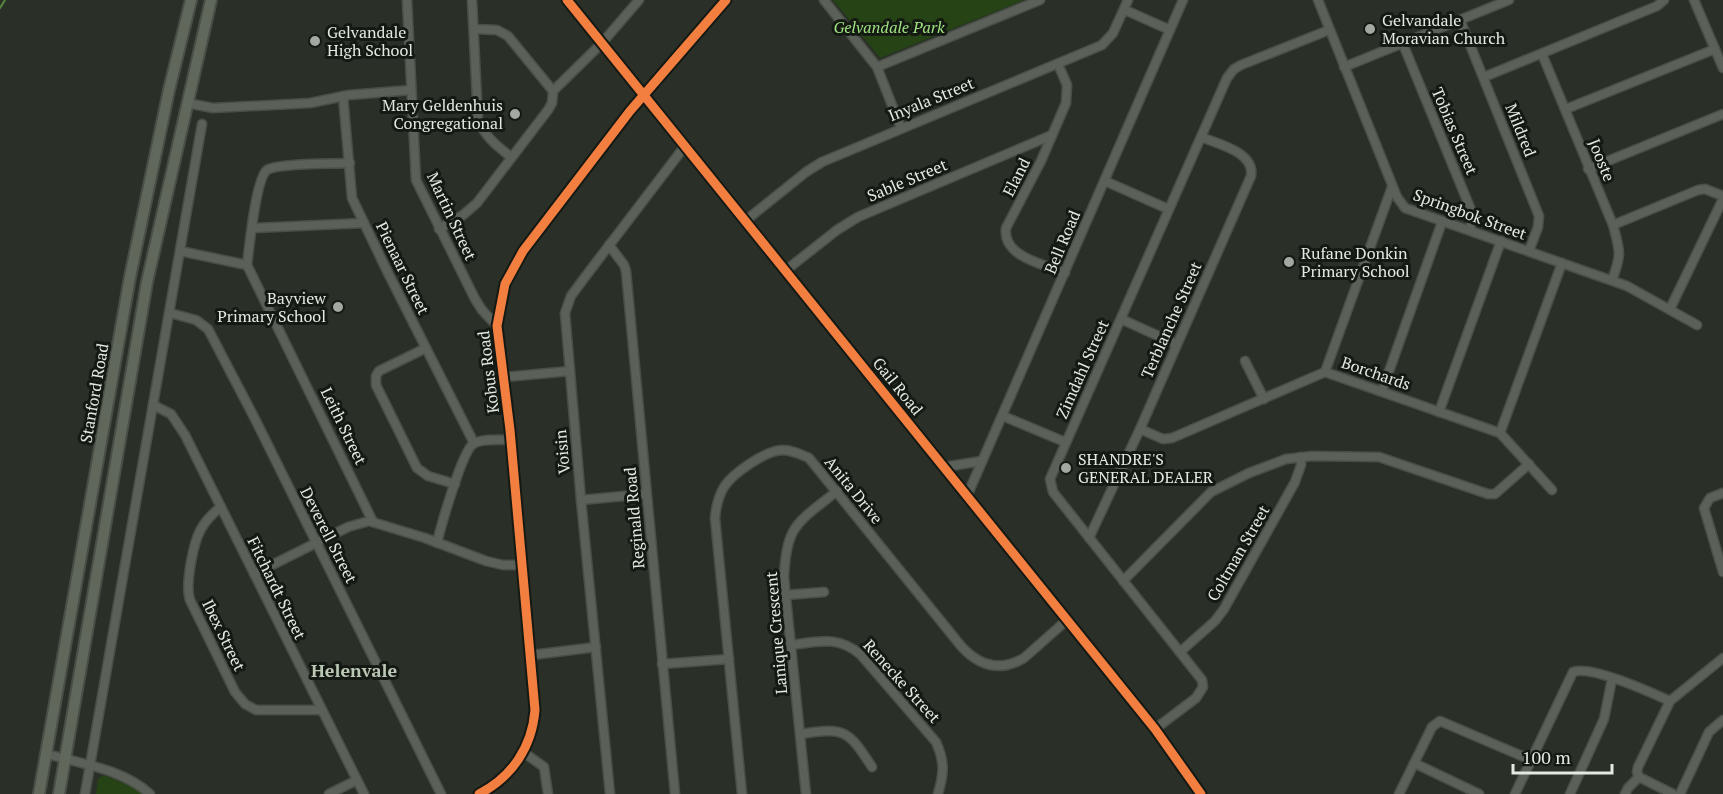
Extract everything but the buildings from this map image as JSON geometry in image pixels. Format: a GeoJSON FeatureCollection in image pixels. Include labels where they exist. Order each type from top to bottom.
{"type":"FeatureCollection","features":[{"type":"Feature","properties":{"kind":"main road","name":"Stanford Road"},"geometry":{"type":"LineString","coordinates":[[39,794],[130,277],[169,90],[191,0]]}},
{"type":"Feature","properties":{"kind":"main road","name":"Stanford Road"},"geometry":{"type":"LineString","coordinates":[[59,794],[147,282],[211,0]]}},
{"type":"Feature","properties":{"kind":"street","name":"Martin Street"},"geometry":{"type":"LineString","coordinates":[[406,0],[417,180],[479,306],[496,326]]}},
{"type":"Feature","properties":{"kind":"street"},"geometry":{"type":"LineString","coordinates":[[472,0],[478,118],[484,133],[511,157]]}},
{"type":"Feature","properties":{"kind":"street","name":"Gail Road"},"geometry":{"type":"LineString","coordinates":[[567,0],[1155,729],[1201,794]]}},
{"type":"Feature","properties":{"kind":"street"},"geometry":{"type":"LineString","coordinates":[[440,229],[472,208],[548,110],[552,103],[553,91],[602,43],[639,0]]}},
{"type":"Feature","properties":{"kind":"street","name":"Kobus Road"},"geometry":{"type":"LineString","coordinates":[[479,794],[507,774],[523,752],[532,734],[536,710],[505,377],[496,326],[505,284],[516,260],[643,94],[726,0]]}},
{"type":"Feature","properties":{"kind":"street"},"geometry":{"type":"LineString","coordinates":[[824,0],[877,66],[901,128]]}},
{"type":"Feature","properties":{"kind":"street"},"geometry":{"type":"LineString","coordinates":[[877,66],[1039,0]]}},
{"type":"Feature","properties":{"kind":"street","name":"Inyala Street"},"geometry":{"type":"LineString","coordinates":[[745,221],[813,167],[1105,43],[1113,33],[1128,0]]}},
{"type":"Feature","properties":{"kind":"street","name":"Bell Road"},"geometry":{"type":"LineString","coordinates":[[967,496],[1184,0]]}},
{"type":"Feature","properties":{"kind":"street","name":"Springbok Street"},"geometry":{"type":"LineString","coordinates":[[1318,0],[1392,187],[1405,208],[1612,280],[1697,325]]}},
{"type":"Feature","properties":{"kind":"street"},"geometry":{"type":"LineString","coordinates":[[1344,67],[1509,0]]}},
{"type":"Feature","properties":{"kind":"street"},"geometry":{"type":"LineString","coordinates":[[1484,77],[1657,6],[1664,0]]}},
{"type":"Feature","properties":{"kind":"street"},"geometry":{"type":"LineString","coordinates":[[1694,0],[1723,68]]}},
{"type":"Feature","properties":{"kind":"street"},"geometry":{"type":"LineString","coordinates":[[1125,10],[1170,30]]}},
{"type":"Feature","properties":{"kind":"street","name":"Mildred"},"geometry":{"type":"LineString","coordinates":[[1460,20],[1539,216],[1538,227],[1529,251]]}},
{"type":"Feature","properties":{"kind":"street"},"geometry":{"type":"LineString","coordinates":[[474,29],[497,30],[508,36],[553,91]]}},
{"type":"Feature","properties":{"kind":"street","name":"Zimdahl Street"},"geometry":{"type":"LineString","coordinates":[[1155,729],[1196,698],[1203,687],[1198,674],[1053,492],[1050,479],[1227,78],[1234,69],[1329,30]]}},
{"type":"Feature","properties":{"kind":"street","name":"Tobias Street"},"geometry":{"type":"LineString","coordinates":[[1402,44],[1471,210],[1470,230]]}},
{"type":"Feature","properties":{"kind":"street"},"geometry":{"type":"LineString","coordinates":[[1566,109],[1715,49]]}},
{"type":"Feature","properties":{"kind":"street","name":"Jooste"},"geometry":{"type":"LineString","coordinates":[[1542,54],[1613,225],[1620,249],[1620,258],[1612,280]]}},
{"type":"Feature","properties":{"kind":"street","name":"Eland"},"geometry":{"type":"LineString","coordinates":[[1058,64],[1067,86],[1068,97],[1041,160],[1006,228],[1006,239],[1021,255],[1065,273]]}},
{"type":"Feature","properties":{"kind":"street"},"geometry":{"type":"LineString","coordinates":[[187,103],[213,108],[310,103],[343,96],[411,90]]}},
{"type":"Feature","properties":{"kind":"street","name":"Pienaar Street"},"geometry":{"type":"LineString","coordinates":[[343,96],[352,198],[474,443]]}},
{"type":"Feature","properties":{"kind":"street"},"geometry":{"type":"LineString","coordinates":[[1588,169],[1723,114]]}},
{"type":"Feature","properties":{"kind":"street"},"geometry":{"type":"LineString","coordinates":[[85,794],[202,124]]}},
{"type":"Feature","properties":{"kind":"street","name":"Sable Street"},"geometry":{"type":"LineString","coordinates":[[785,271],[849,222],[1052,135]]}},
{"type":"Feature","properties":{"kind":"street","name":"Terblanche Street"},"geometry":{"type":"LineString","coordinates":[[1089,538],[1140,429],[1252,171],[1250,164],[1243,156],[1201,137]]}},
{"type":"Feature","properties":{"kind":"street","name":"Voisin"},"geometry":{"type":"LineString","coordinates":[[610,794],[565,320],[568,302],[573,292],[685,146]]}},
{"type":"Feature","properties":{"kind":"street"},"geometry":{"type":"LineString","coordinates":[[1028,146],[1041,160]]}},
{"type":"Feature","properties":{"kind":"street"},"geometry":{"type":"LineString","coordinates":[[180,251],[247,265],[262,177],[268,169],[350,163]]}},
{"type":"Feature","properties":{"kind":"street"},"geometry":{"type":"LineString","coordinates":[[1105,181],[1168,209]]}},
{"type":"Feature","properties":{"kind":"street"},"geometry":{"type":"LineString","coordinates":[[1325,372],[1392,187]]}},
{"type":"Feature","properties":{"kind":"street"},"geometry":{"type":"LineString","coordinates":[[1613,225],[1698,190],[1705,189],[1723,197],[1670,309]]}},
{"type":"Feature","properties":{"kind":"street"},"geometry":{"type":"LineString","coordinates":[[1382,391],[1442,222]]}},
{"type":"Feature","properties":{"kind":"street"},"geometry":{"type":"LineString","coordinates":[[252,228],[364,224]]}},
{"type":"Feature","properties":{"kind":"street"},"geometry":{"type":"LineString","coordinates":[[1440,412],[1501,241]]}},
{"type":"Feature","properties":{"kind":"street","name":"Reginald Road"},"geometry":{"type":"LineString","coordinates":[[609,245],[626,271],[675,794]]}},
{"type":"Feature","properties":{"kind":"street"},"geometry":{"type":"LineString","coordinates":[[1500,433],[1562,262]]}},
{"type":"Feature","properties":{"kind":"street","name":"Leith Street"},"geometry":{"type":"LineString","coordinates":[[247,265],[374,522]]}},
{"type":"Feature","properties":{"kind":"street","name":"Deverell Street"},"geometry":{"type":"LineString","coordinates":[[170,314],[196,320],[208,329],[441,794]]}},
{"type":"Feature","properties":{"kind":"street"},"geometry":{"type":"LineString","coordinates":[[1120,319],[1176,344]]}},
{"type":"Feature","properties":{"kind":"street"},"geometry":{"type":"LineString","coordinates":[[426,348],[380,371],[376,376],[376,385],[417,468],[428,476],[455,484]]}},
{"type":"Feature","properties":{"kind":"street"},"geometry":{"type":"LineString","coordinates":[[1245,361],[1264,399]]}},
{"type":"Feature","properties":{"kind":"street"},"geometry":{"type":"LineString","coordinates":[[505,377],[570,371]]}},
{"type":"Feature","properties":{"kind":"street","name":"Borchards"},"geometry":{"type":"LineString","coordinates":[[1140,429],[1163,439],[1172,438],[1325,372],[1500,433],[1552,490]]}},
{"type":"Feature","properties":{"kind":"street","name":"Fitchardt Street"},"geometry":{"type":"LineString","coordinates":[[153,405],[161,407],[174,417],[363,794]]}},
{"type":"Feature","properties":{"kind":"street"},"geometry":{"type":"LineString","coordinates":[[1003,416],[1065,442]]}},
{"type":"Feature","properties":{"kind":"street"},"geometry":{"type":"LineString","coordinates":[[437,543],[467,452],[474,443],[511,440]]}},
{"type":"Feature","properties":{"kind":"street","name":"Anita Drive"},"geometry":{"type":"LineString","coordinates":[[742,794],[715,518],[717,505],[725,485],[746,466],[782,450],[792,451],[809,458],[961,646],[979,662],[998,666],[1016,663],[1067,620]]}},
{"type":"Feature","properties":{"kind":"street"},"geometry":{"type":"LineString","coordinates":[[1123,581],[1201,501],[1219,487],[1286,459],[1354,455],[1379,457],[1488,494],[1495,494],[1529,464]]}},
{"type":"Feature","properties":{"kind":"street","name":"Coltman Street"},"geometry":{"type":"LineString","coordinates":[[1180,652],[1215,621],[1224,609],[1295,483],[1301,457]]}},
{"type":"Feature","properties":{"kind":"street"},"geometry":{"type":"LineString","coordinates":[[944,467],[982,461]]}},
{"type":"Feature","properties":{"kind":"street","name":"Lanique Crescent"},"geometry":{"type":"LineString","coordinates":[[806,794],[786,595],[785,561],[789,539],[799,523],[837,491]]}},
{"type":"Feature","properties":{"kind":"street"},"geometry":{"type":"LineString","coordinates":[[1723,493],[1710,498],[1704,508],[1720,548],[1723,572]]}},
{"type":"Feature","properties":{"kind":"street"},"geometry":{"type":"LineString","coordinates":[[581,500],[646,494]]}},
{"type":"Feature","properties":{"kind":"street","name":"Ibex Street"},"geometry":{"type":"LineString","coordinates":[[220,507],[208,518],[200,531],[188,590],[190,600],[235,692],[244,704],[256,710],[322,710]]}},
{"type":"Feature","properties":{"kind":"street"},"geometry":{"type":"LineString","coordinates":[[254,574],[348,527],[364,522],[374,522],[486,561],[503,565],[523,565]]}},
{"type":"Feature","properties":{"kind":"street"},"geometry":{"type":"LineString","coordinates":[[786,595],[824,592]]}},
{"type":"Feature","properties":{"kind":"street","name":"Renecke Street"},"geometry":{"type":"LineString","coordinates":[[791,645],[840,642],[861,654],[936,742],[943,756],[942,793]]}},
{"type":"Feature","properties":{"kind":"street"},"geometry":{"type":"LineString","coordinates":[[532,655],[596,647]]}},
{"type":"Feature","properties":{"kind":"street"},"geometry":{"type":"LineString","coordinates":[[1625,794],[1638,776],[1638,767],[1670,700],[1723,658]]}},
{"type":"Feature","properties":{"kind":"street"},"geometry":{"type":"LineString","coordinates":[[662,664],[729,659]]}},
{"type":"Feature","properties":{"kind":"street"},"geometry":{"type":"LineString","coordinates":[[1515,794],[1573,672],[1580,670],[1635,685],[1670,700]]}},
{"type":"Feature","properties":{"kind":"street"},"geometry":{"type":"LineString","coordinates":[[1570,794],[1604,719],[1612,679]]}},
{"type":"Feature","properties":{"kind":"street"},"geometry":{"type":"LineString","coordinates":[[1680,794],[1705,740],[1713,727],[1723,720]]}},
{"type":"Feature","properties":{"kind":"street"},"geometry":{"type":"LineString","coordinates":[[1400,794],[1432,727],[1440,721],[1531,760]]}},
{"type":"Feature","properties":{"kind":"street"},"geometry":{"type":"LineString","coordinates":[[801,734],[826,730],[843,732],[859,747],[872,767]]}},
{"type":"Feature","properties":{"kind":"street"},"geometry":{"type":"LineString","coordinates":[[523,752],[544,767],[548,794]]}},
{"type":"Feature","properties":{"kind":"street"},"geometry":{"type":"LineString","coordinates":[[47,756],[100,768],[134,782],[150,794]]}},
{"type":"Feature","properties":{"kind":"street"},"geometry":{"type":"LineString","coordinates":[[1414,763],[1479,794]]}},
{"type":"Feature","properties":{"kind":"street"},"geometry":{"type":"LineString","coordinates":[[1638,776],[1673,794]]}},
{"type":"Feature","properties":{"kind":"street"},"geometry":{"type":"LineString","coordinates":[[329,794],[357,780]]}},
{"type":"Feature","properties":{"kind":"green space","name":"Gelvandale Park"},"geometry":{"type":"Polygon","coordinates":[[[833,0],[1024,0],[880,58],[833,0]]]}},
{"type":"Feature","properties":{"kind":"green space"},"geometry":{"type":"Polygon","coordinates":[[[103,775],[137,789],[143,794],[96,794],[98,779],[103,775]]]}},
{"type":"Feature","properties":{"kind":"waterway"},"geometry":{"type":"LineString","coordinates":[[0,8],[5,0]]}},
{"type":"Feature","properties":{"kind":"cycle path"},"geometry":{"type":"LineString","coordinates":[[567,0],[1155,729],[1201,794]]}},
{"type":"Feature","properties":{"kind":"cycle path"},"geometry":{"type":"LineString","coordinates":[[479,794],[501,779],[518,760],[530,736],[535,710],[510,430],[497,326],[505,284],[523,251],[630,111],[726,0]]}},
{"type":"Feature","properties":{"kind":"place","name":"Gelvandale Moravian Church"},"geometry":{"type":"Point","coordinates":[1370,29]}},
{"type":"Feature","properties":{"kind":"place","name":"Gelvandale High School"},"geometry":{"type":"Point","coordinates":[315,41]}},
{"type":"Feature","properties":{"kind":"place","name":"Mary Geldenhuis Congregational"},"geometry":{"type":"Point","coordinates":[515,114]}},
{"type":"Feature","properties":{"kind":"place","name":"Rufane Donkin Primary School"},"geometry":{"type":"Point","coordinates":[1289,262]}},
{"type":"Feature","properties":{"kind":"place","name":"Bayview Primary School"},"geometry":{"type":"Point","coordinates":[338,307]}},
{"type":"Feature","properties":{"kind":"place","name":"SHANDRE'S GENERAL DEALER"},"geometry":{"type":"Point","coordinates":[1066,468]}},
{"type":"Feature","properties":{"kind":"district","name":"Helenvale"},"geometry":{"type":"Point","coordinates":[354,670]}}]}
